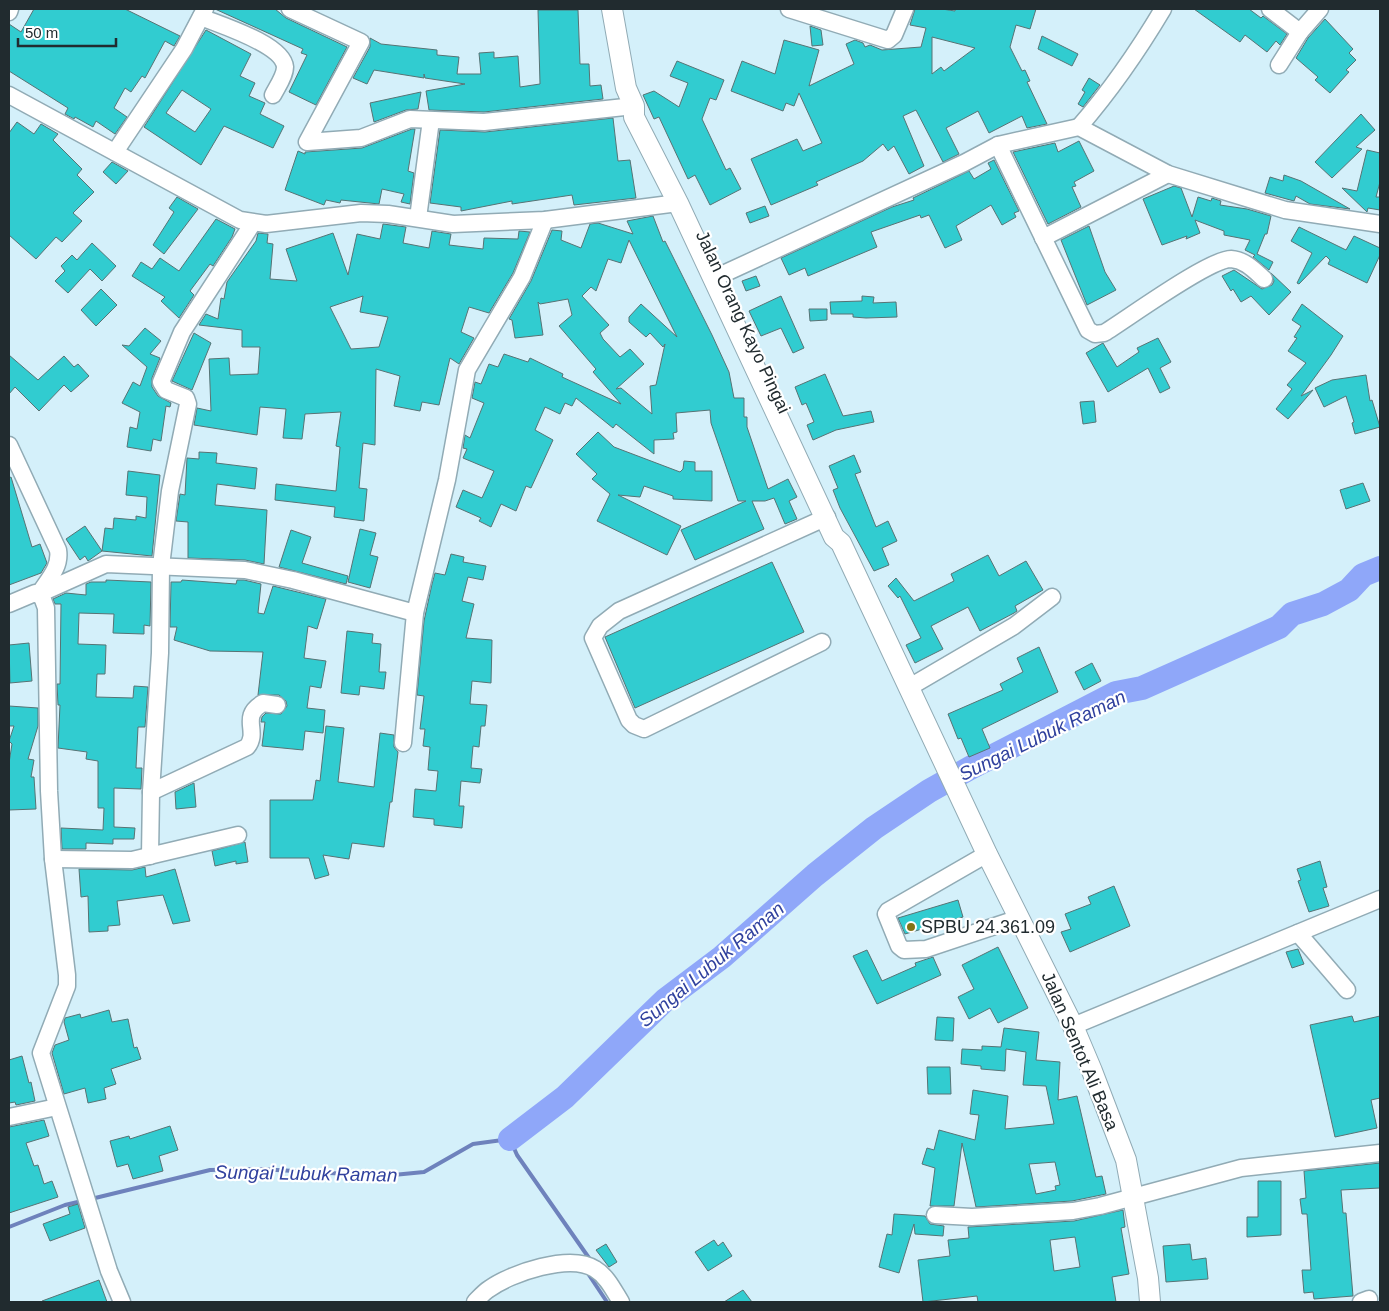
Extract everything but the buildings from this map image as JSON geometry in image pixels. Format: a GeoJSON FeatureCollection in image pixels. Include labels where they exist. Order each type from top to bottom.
{"type":"FeatureCollection","features":[{"type":"Feature","properties":{"kind":"main road","name":"Jalan Orang Kayo Pingai"},"geometry":{"type":"LineString","coordinates":[[612,9],[626,88],[634,106],[634,117],[678,203],[827,517],[834,536],[841,543],[968,813]]}},
{"type":"Feature","properties":{"kind":"main road","name":"Jalan Orang Kayo Pingai"},"geometry":{"type":"LineString","coordinates":[[634,106],[644,112],[843,532],[841,543]]}},
{"type":"Feature","properties":{"kind":"main road","name":"Jalan Sentot Ali Basa"},"geometry":{"type":"LineString","coordinates":[[968,813],[1073,1026],[1126,1160],[1148,1278],[1150,1302]]}},
{"type":"Feature","properties":{"kind":"street"},"geometry":{"type":"LineString","coordinates":[[290,9],[361,42],[307,142],[361,138],[410,119],[484,122],[634,106]]}},
{"type":"Feature","properties":{"kind":"street"},"geometry":{"type":"LineString","coordinates":[[789,9],[888,40],[894,36],[905,9]]}},
{"type":"Feature","properties":{"kind":"street"},"geometry":{"type":"LineString","coordinates":[[1079,128],[1125,70],[1163,9]]}},
{"type":"Feature","properties":{"kind":"street"},"geometry":{"type":"LineString","coordinates":[[1270,9],[1300,32]]}},
{"type":"Feature","properties":{"kind":"street"},"geometry":{"type":"LineString","coordinates":[[1279,65],[1300,32],[1320,9]]}},
{"type":"Feature","properties":{"kind":"street"},"geometry":{"type":"LineString","coordinates":[[115,152],[184,49],[203,13],[279,53],[285,65],[273,95]]}},
{"type":"Feature","properties":{"kind":"street"},"geometry":{"type":"LineString","coordinates":[[9,95],[240,220],[253,223],[266,224],[361,213],[388,214],[453,224],[545,220],[678,203]]}},
{"type":"Feature","properties":{"kind":"street"},"geometry":{"type":"LineString","coordinates":[[418,218],[431,120]]}},
{"type":"Feature","properties":{"kind":"street"},"geometry":{"type":"LineString","coordinates":[[721,275],[964,163],[998,145],[1079,128],[1168,174],[1285,210],[1380,224]]}},
{"type":"Feature","properties":{"kind":"street"},"geometry":{"type":"LineString","coordinates":[[998,145],[1088,330],[1095,334],[1104,333],[1167,291],[1229,259],[1245,263],[1264,278]]}},
{"type":"Feature","properties":{"kind":"street"},"geometry":{"type":"LineString","coordinates":[[1043,238],[1168,174]]}},
{"type":"Feature","properties":{"kind":"street"},"geometry":{"type":"LineString","coordinates":[[403,743],[415,614],[447,480],[467,370],[522,277],[545,220]]}},
{"type":"Feature","properties":{"kind":"street"},"geometry":{"type":"LineString","coordinates":[[150,856],[151,792],[160,653],[160,566],[170,491],[188,404],[186,398],[166,390],[161,382],[182,332],[253,223]]}},
{"type":"Feature","properties":{"kind":"street"},"geometry":{"type":"LineString","coordinates":[[9,446],[58,550],[57,567],[40,594]]}},
{"type":"Feature","properties":{"kind":"street"},"geometry":{"type":"LineString","coordinates":[[822,642],[644,729],[634,726],[629,720],[593,638],[600,626],[619,611],[827,517]]}},
{"type":"Feature","properties":{"kind":"street"},"geometry":{"type":"LineString","coordinates":[[9,604],[29,594],[40,594],[106,564],[244,570],[293,580],[415,614]]}},
{"type":"Feature","properties":{"kind":"street"},"geometry":{"type":"LineString","coordinates":[[40,594],[46,608],[48,772],[53,859],[67,986],[41,1053],[57,1108],[122,1302]]}},
{"type":"Feature","properties":{"kind":"street"},"geometry":{"type":"LineString","coordinates":[[908,688],[1014,626],[1052,597]]}},
{"type":"Feature","properties":{"kind":"street"},"geometry":{"type":"LineString","coordinates":[[151,792],[247,747],[253,735],[250,724],[253,712],[263,702],[278,705]]}},
{"type":"Feature","properties":{"kind":"street"},"geometry":{"type":"LineString","coordinates":[[53,859],[132,860],[238,835]]}},
{"type":"Feature","properties":{"kind":"street"},"geometry":{"type":"LineString","coordinates":[[988,854],[888,911],[886,914],[898,946],[904,950],[926,949],[1019,918]]}},
{"type":"Feature","properties":{"kind":"street"},"geometry":{"type":"LineString","coordinates":[[1073,1026],[1380,899]]}},
{"type":"Feature","properties":{"kind":"street"},"geometry":{"type":"LineString","coordinates":[[1298,933],[1347,990]]}},
{"type":"Feature","properties":{"kind":"street"},"geometry":{"type":"LineString","coordinates":[[9,1117],[57,1108]]}},
{"type":"Feature","properties":{"kind":"street"},"geometry":{"type":"LineString","coordinates":[[935,1216],[972,1217],[1073,1211],[1241,1168],[1380,1153]]}},
{"type":"Feature","properties":{"kind":"street"},"geometry":{"type":"LineString","coordinates":[[475,1302],[488,1289],[517,1274],[545,1266],[577,1264],[593,1267],[603,1275],[621,1302]]}},
{"type":"Feature","properties":{"kind":"waterway","name":"Sungai Lubuk Raman"},"geometry":{"type":"LineString","coordinates":[[510,1139],[565,1097],[665,1000],[722,957],[815,875],[874,828],[929,791],[1116,693],[1142,688],[1279,627],[1292,614],[1323,604],[1349,590],[1363,575],[1380,568]]}},
{"type":"Feature","properties":{"kind":"waterway","name":"Sungai Lubuk Raman"},"geometry":{"type":"LineString","coordinates":[[91,1199],[210,1170],[259,1169],[383,1176],[424,1172],[473,1144],[510,1139],[517,1155],[589,1258]]}},
{"type":"Feature","properties":{"kind":"waterway","name":"Sungai Lubuk Raman"},"geometry":{"type":"LineString","coordinates":[[9,1227],[65,1205],[82,1201]]}},
{"type":"Feature","properties":{"kind":"waterway"},"geometry":{"type":"LineString","coordinates":[[589,1275],[607,1302]]}},
{"type":"Feature","properties":{"kind":"place","name":"SPBU 24.361.09"},"geometry":{"type":"Point","coordinates":[911,927]}}]}
